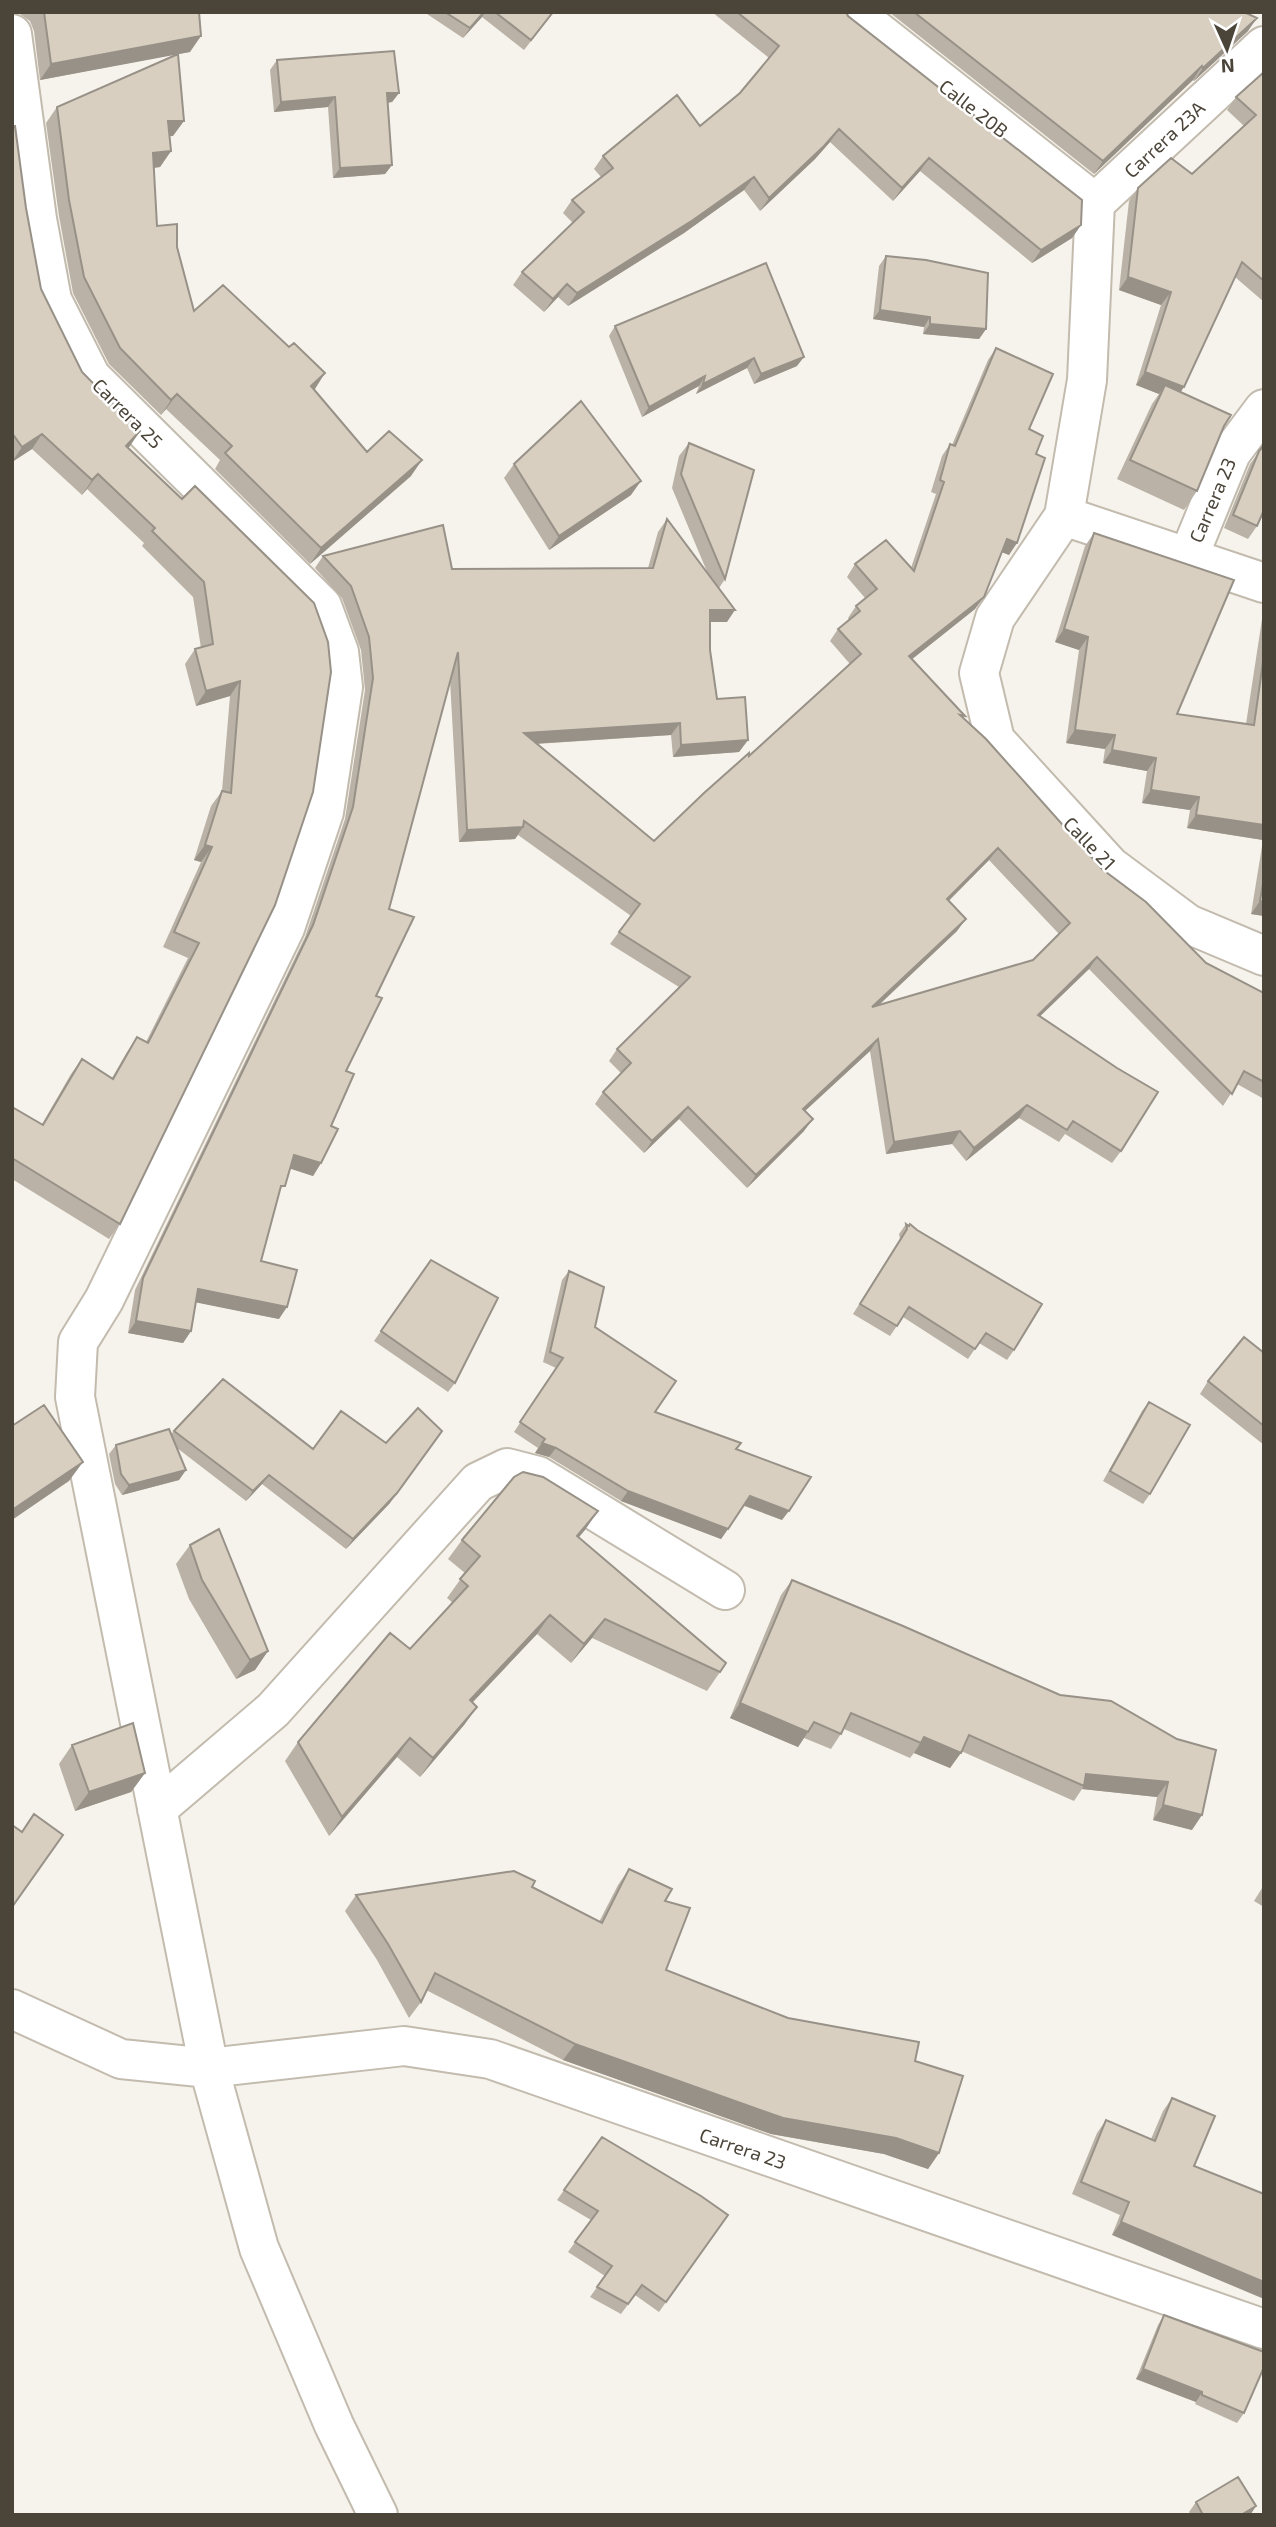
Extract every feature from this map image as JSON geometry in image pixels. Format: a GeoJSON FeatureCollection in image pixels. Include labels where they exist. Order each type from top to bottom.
{"type":"FeatureCollection","features":[{"type":"Feature","properties":{"kind":"street","name":"Calle 20B"},"geometry":{"type":"LineString","coordinates":[[853,12],[1095,203]]}},
{"type":"Feature","properties":{"kind":"street","name":"Carrera 25"},"geometry":{"type":"LineString","coordinates":[[12,34],[37,219],[52,300],[91,377],[322,606],[339,652],[343,687],[324,812],[285,928],[104,1300],[78,1342],[75,1397],[209,2068],[259,2248],[334,2425],[378,2515]]}},
{"type":"Feature","properties":{"kind":"street","name":"Carrera 23A"},"geometry":{"type":"LineString","coordinates":[[1095,203],[1264,46]]}},
{"type":"Feature","properties":{"kind":"street"},"geometry":{"type":"LineString","coordinates":[[1095,203],[1087,380],[1064,516],[1264,583]]}},
{"type":"Feature","properties":{"kind":"street","name":"Carrera 23"},"geometry":{"type":"LineString","coordinates":[[1188,558],[1231,453],[1264,409]]}},
{"type":"Feature","properties":{"kind":"street","name":"Calle 21"},"geometry":{"type":"LineString","coordinates":[[1064,516],[995,618],[979,673],[995,740],[1110,866],[1188,924],[1264,956]]}},
{"type":"Feature","properties":{"kind":"street"},"geometry":{"type":"LineString","coordinates":[[157,1810],[273,1710],[478,1482],[507,1468],[538,1476],[725,1590]]}},
{"type":"Feature","properties":{"kind":"street","name":"Carrera 23"},"geometry":{"type":"LineString","coordinates":[[12,2010],[121,2059],[209,2068],[404,2046],[490,2059],[1264,2329]]}},
{"type":"Feature","properties":{"kind":"building"},"geometry":{"type":"Polygon","coordinates":[[[44,12],[199,12],[201,36],[51,64],[44,12]]]}},
{"type":"Feature","properties":{"kind":"building"},"geometry":{"type":"Polygon","coordinates":[[[445,12],[484,12],[470,28],[445,12]]]}},
{"type":"Feature","properties":{"kind":"building"},"geometry":{"type":"Polygon","coordinates":[[[495,12],[553,12],[531,40],[495,12]]]}},
{"type":"Feature","properties":{"kind":"building"},"geometry":{"type":"Polygon","coordinates":[[[737,12],[846,12],[1082,200],[1081,225],[1041,250],[929,158],[902,188],[839,129],[769,198],[754,177],[693,220],[577,293],[567,284],[553,299],[522,272],[584,212],[572,200],[613,168],[603,156],[677,95],[700,126],[740,93],[779,46],[737,12]]]}},
{"type":"Feature","properties":{"kind":"building"},"geometry":{"type":"Polygon","coordinates":[[[914,12],[1244,12],[1257,18],[1203,68],[1202,66],[1103,161],[914,12]]]}},
{"type":"Feature","properties":{"kind":"building"},"geometry":{"type":"Polygon","coordinates":[[[394,51],[399,93],[387,93],[392,165],[340,168],[335,97],[281,102],[277,60],[394,51]]]}},
{"type":"Feature","properties":{"kind":"building"},"geometry":{"type":"Polygon","coordinates":[[[178,54],[184,121],[168,121],[171,151],[153,153],[157,226],[177,224],[177,247],[194,311],[223,285],[289,347],[294,343],[325,373],[311,386],[367,452],[389,431],[422,460],[321,548],[225,453],[232,446],[177,394],[171,400],[120,348],[84,277],[69,200],[57,107],[178,54]]]}},
{"type":"Feature","properties":{"kind":"building"},"geometry":{"type":"Polygon","coordinates":[[[1264,72],[1264,281],[1242,262],[1184,387],[1145,372],[1171,292],[1128,277],[1138,188],[1171,158],[1192,174],[1256,115],[1236,97],[1264,72]]]}},
{"type":"Feature","properties":{"kind":"building"},"geometry":{"type":"Polygon","coordinates":[[[15,126],[41,289],[82,372],[140,431],[126,446],[182,499],[195,486],[314,603],[328,642],[331,672],[313,792],[275,905],[120,1224],[12,1158],[12,1107],[43,1125],[82,1059],[113,1079],[137,1037],[148,1043],[199,943],[174,932],[212,847],[205,845],[222,791],[231,793],[240,681],[206,691],[195,649],[213,644],[204,582],[152,531],[155,528],[98,474],[92,480],[42,434],[22,447],[12,433],[12,127],[15,126]]]}},
{"type":"Feature","properties":{"kind":"building"},"geometry":{"type":"Polygon","coordinates":[[[886,256],[926,260],[988,273],[986,329],[930,324],[930,317],[880,310],[886,256]]]}},
{"type":"Feature","properties":{"kind":"building"},"geometry":{"type":"Polygon","coordinates":[[[766,263],[804,357],[761,374],[754,358],[703,384],[705,376],[649,407],[615,326],[766,263]]]}},
{"type":"Feature","properties":{"kind":"building"},"geometry":{"type":"Polygon","coordinates":[[[996,348],[1053,374],[1029,429],[1043,436],[1036,454],[1045,458],[1017,543],[1007,539],[984,597],[909,656],[1102,869],[1146,902],[1206,963],[1264,993],[1264,1082],[1244,1071],[1232,1094],[1097,957],[1038,1015],[1158,1092],[1121,1151],[1073,1121],[1067,1130],[1027,1105],[974,1148],[960,1131],[894,1142],[878,1039],[803,1109],[813,1119],[756,1175],[688,1107],[652,1141],[603,1092],[631,1063],[617,1049],[690,977],[619,932],[640,904],[524,821],[523,827],[467,830],[458,652],[389,909],[414,917],[376,996],[382,998],[346,1071],[354,1074],[331,1126],[338,1129],[321,1163],[294,1155],[285,1186],[281,1186],[261,1261],[297,1270],[287,1307],[198,1289],[191,1331],[136,1321],[143,1278],[313,925],[353,807],[373,678],[369,637],[351,586],[323,556],[443,525],[452,569],[653,568],[667,519],[735,610],[710,610],[710,650],[717,699],[745,697],[748,740],[681,745],[680,723],[524,733],[654,841],[704,793],[749,753],[749,756],[861,654],[838,629],[860,611],[856,606],[877,589],[855,564],[886,540],[914,571],[944,482],[940,480],[950,444],[955,446],[996,348]],[[998,848],[947,899],[966,919],[872,1007],[1033,960],[1070,923],[998,848]]]}},
{"type":"Feature","properties":{"kind":"building"},"geometry":{"type":"Polygon","coordinates":[[[1165,385],[1231,415],[1197,491],[1130,460],[1165,385]]]}},
{"type":"Feature","properties":{"kind":"building"},"geometry":{"type":"Polygon","coordinates":[[[581,401],[641,481],[559,536],[514,464],[581,401]]]}},
{"type":"Feature","properties":{"kind":"building"},"geometry":{"type":"Polygon","coordinates":[[[689,443],[754,470],[725,579],[681,474],[689,443]]]}},
{"type":"Feature","properties":{"kind":"building"},"geometry":{"type":"Polygon","coordinates":[[[1264,445],[1264,510],[1257,526],[1233,515],[1259,451],[1264,445]]]}},
{"type":"Feature","properties":{"kind":"building"},"geometry":{"type":"Polygon","coordinates":[[[1094,533],[1234,580],[1177,714],[1254,725],[1264,655],[1264,825],[1196,815],[1199,797],[1151,790],[1156,758],[1112,750],[1115,735],[1075,730],[1088,637],[1064,629],[1094,533]]]}},
{"type":"Feature","properties":{"kind":"building"},"geometry":{"type":"Polygon","coordinates":[[[1264,878],[1264,902],[1260,901],[1264,878]]]}},
{"type":"Feature","properties":{"kind":"building"},"geometry":{"type":"Polygon","coordinates":[[[906,1224],[1042,1304],[1014,1350],[986,1333],[975,1349],[909,1307],[897,1326],[860,1304],[907,1229],[906,1224]]]}},
{"type":"Feature","properties":{"kind":"building"},"geometry":{"type":"Polygon","coordinates":[[[431,1260],[498,1298],[455,1383],[381,1331],[431,1260]]]}},
{"type":"Feature","properties":{"kind":"building"},"geometry":{"type":"Polygon","coordinates":[[[569,1271],[604,1287],[595,1327],[676,1381],[655,1412],[741,1443],[736,1449],[811,1477],[789,1511],[750,1496],[728,1529],[628,1491],[556,1448],[542,1443],[545,1439],[520,1422],[563,1358],[550,1352],[569,1271]]]}},
{"type":"Feature","properties":{"kind":"building"},"geometry":{"type":"Polygon","coordinates":[[[1244,1337],[1264,1353],[1264,1426],[1208,1381],[1244,1337]]]}},
{"type":"Feature","properties":{"kind":"building"},"geometry":{"type":"Polygon","coordinates":[[[223,1379],[313,1449],[341,1411],[386,1443],[418,1408],[442,1431],[397,1493],[353,1539],[269,1475],[253,1491],[174,1431],[223,1379]]]}},
{"type":"Feature","properties":{"kind":"building"},"geometry":{"type":"Polygon","coordinates":[[[1149,1402],[1190,1425],[1150,1494],[1110,1471],[1149,1402]]]}},
{"type":"Feature","properties":{"kind":"building"},"geometry":{"type":"Polygon","coordinates":[[[44,1405],[83,1462],[12,1510],[12,1426],[44,1405]]]}},
{"type":"Feature","properties":{"kind":"building"},"geometry":{"type":"Polygon","coordinates":[[[169,1429],[186,1470],[129,1485],[121,1474],[116,1445],[169,1429]]]}},
{"type":"Feature","properties":{"kind":"building"},"geometry":{"type":"Polygon","coordinates":[[[523,1472],[543,1477],[598,1511],[577,1536],[726,1663],[720,1672],[605,1619],[584,1644],[550,1615],[470,1700],[477,1707],[433,1758],[410,1738],[342,1817],[298,1742],[390,1633],[410,1649],[468,1586],[460,1579],[480,1556],[462,1540],[514,1477],[523,1472]]]}},
{"type":"Feature","properties":{"kind":"building"},"geometry":{"type":"Polygon","coordinates":[[[219,1529],[268,1651],[250,1660],[202,1580],[190,1545],[219,1529]]]}},
{"type":"Feature","properties":{"kind":"building"},"geometry":{"type":"Polygon","coordinates":[[[792,1580],[1060,1695],[1111,1701],[1177,1739],[1216,1750],[1202,1815],[1163,1805],[1168,1782],[1086,1774],[1084,1786],[969,1735],[961,1753],[924,1737],[921,1743],[851,1713],[841,1734],[814,1722],[808,1732],[740,1703],[792,1580]]]}},
{"type":"Feature","properties":{"kind":"building"},"geometry":{"type":"Polygon","coordinates":[[[133,1723],[145,1773],[89,1792],[72,1745],[133,1723]]]}},
{"type":"Feature","properties":{"kind":"building"},"geometry":{"type":"Polygon","coordinates":[[[34,1814],[63,1835],[12,1907],[12,1825],[22,1832],[34,1814]]]}},
{"type":"Feature","properties":{"kind":"building"},"geometry":{"type":"Polygon","coordinates":[[[629,1869],[672,1889],[665,1901],[690,1908],[666,1970],[788,2018],[919,2042],[915,2061],[963,2076],[939,2153],[896,2138],[783,2118],[575,2044],[435,1973],[421,2002],[356,1895],[514,1871],[535,1881],[532,1887],[602,1923],[629,1869]]]}},
{"type":"Feature","properties":{"kind":"building"},"geometry":{"type":"Polygon","coordinates":[[[1172,2098],[1215,2116],[1194,2166],[1264,2194],[1264,2282],[1121,2222],[1129,2202],[1081,2182],[1106,2120],[1155,2141],[1172,2098]]]}},
{"type":"Feature","properties":{"kind":"building"},"geometry":{"type":"Polygon","coordinates":[[[602,2137],[728,2215],[666,2302],[642,2285],[628,2304],[597,2287],[612,2266],[575,2242],[598,2211],[564,2190],[602,2137]]]}},
{"type":"Feature","properties":{"kind":"building"},"geometry":{"type":"Polygon","coordinates":[[[1164,2315],[1264,2352],[1264,2367],[1244,2413],[1202,2395],[1202,2392],[1143,2369],[1164,2315]]]}},
{"type":"Feature","properties":{"kind":"building"},"geometry":{"type":"Polygon","coordinates":[[[1238,2477],[1256,2506],[1241,2515],[1203,2515],[1196,2502],[1238,2477]]]}}]}
